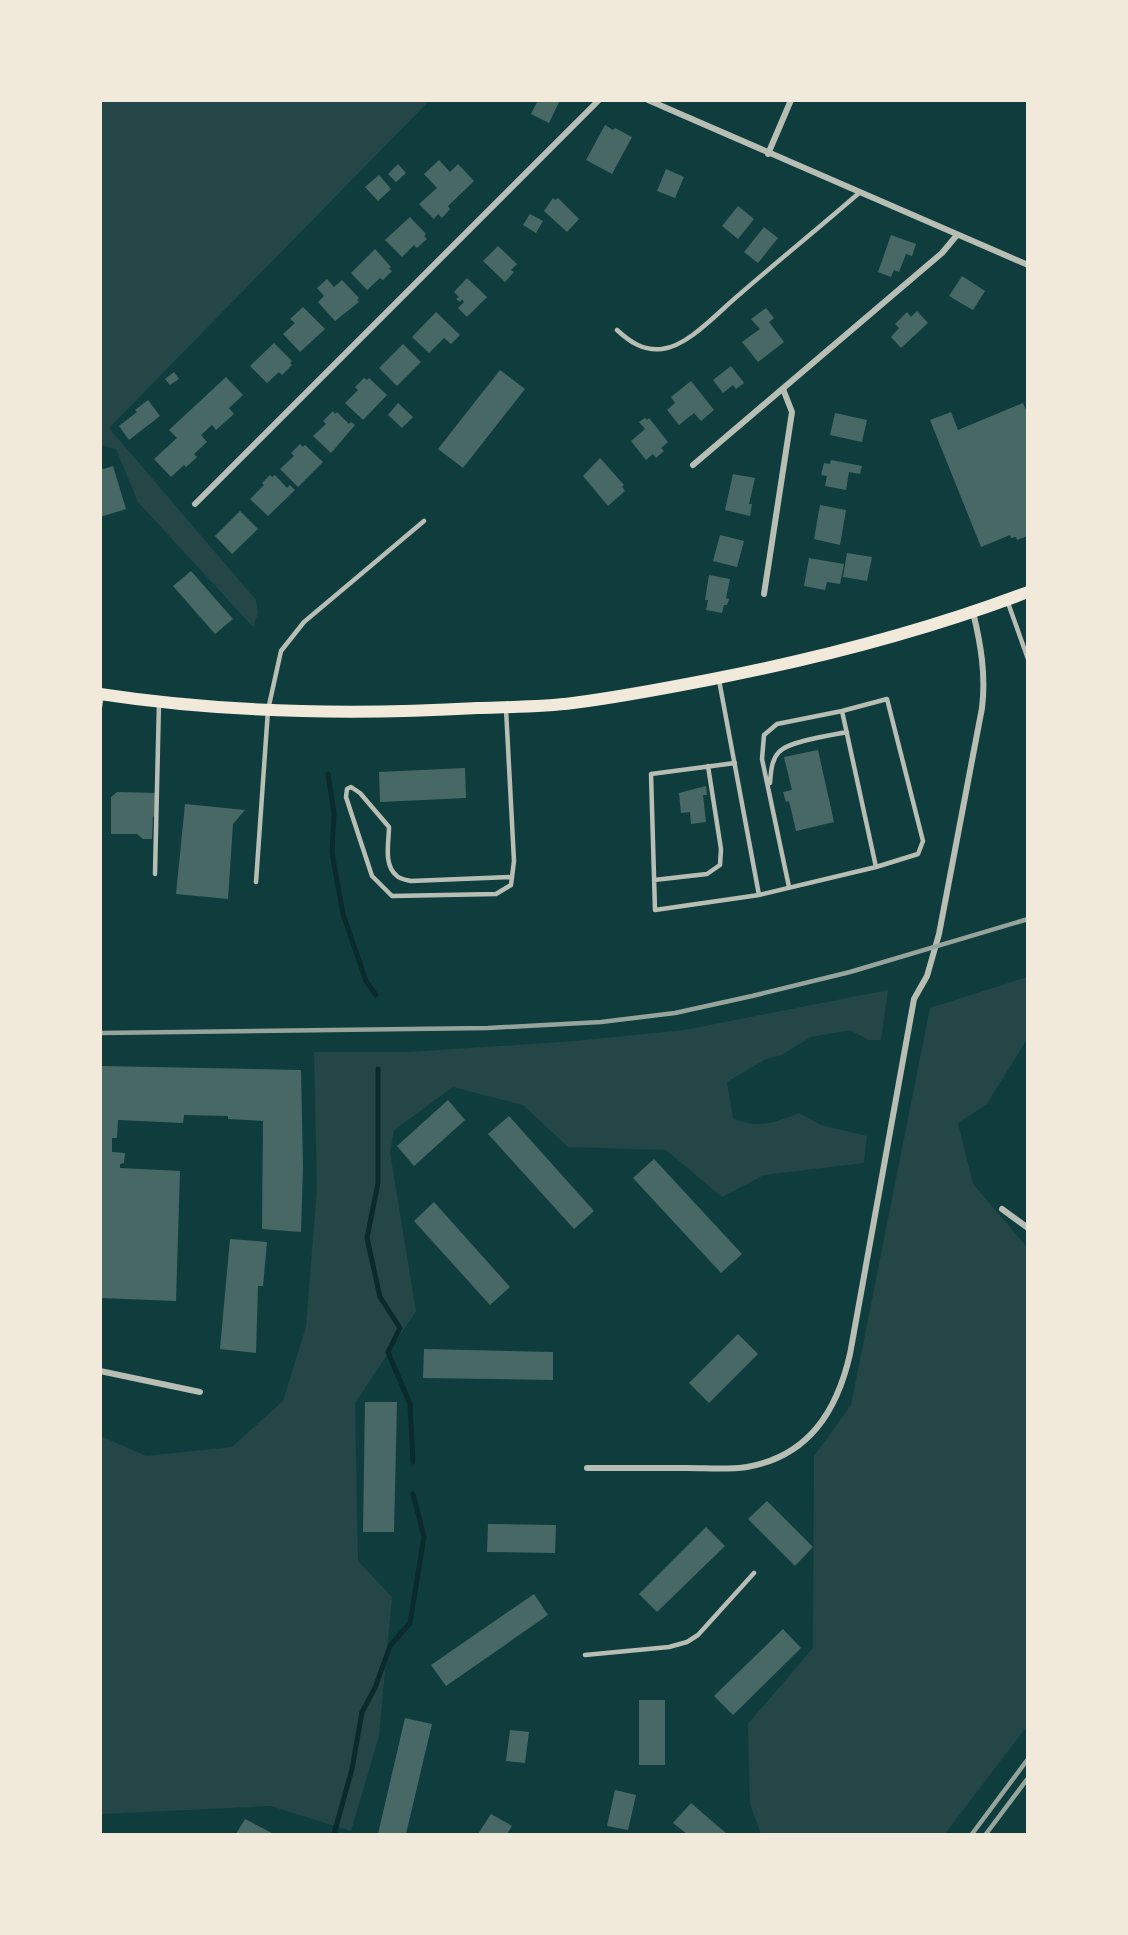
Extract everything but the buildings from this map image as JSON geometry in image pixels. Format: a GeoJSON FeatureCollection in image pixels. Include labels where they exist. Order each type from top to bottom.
{"type":"FeatureCollection","features":[{"type":"Feature","properties":{"kind":"main road"},"geometry":{"type":"LineString","coordinates":[[101,698],[268,710],[372,712],[572,703],[757,671],[841,651],[930,627],[1028,592]]}},
{"type":"Feature","properties":{"kind":"street"},"geometry":{"type":"LineString","coordinates":[[195,504],[599,100]]}},
{"type":"Feature","properties":{"kind":"street"},"geometry":{"type":"LineString","coordinates":[[648,100],[1028,265]]}},
{"type":"Feature","properties":{"kind":"street"},"geometry":{"type":"LineString","coordinates":[[768,154],[791,100]]}},
{"type":"Feature","properties":{"kind":"street"},"geometry":{"type":"LineString","coordinates":[[693,465],[942,253],[957,234]]}},
{"type":"Feature","properties":{"kind":"street"},"geometry":{"type":"LineString","coordinates":[[764,594],[792,412],[783,389]]}},
{"type":"Feature","properties":{"kind":"street"},"geometry":{"type":"LineString","coordinates":[[587,1468],[733,1468],[760,1463],[788,1452],[807,1438],[823,1420],[837,1398],[850,1353],[914,999],[927,976],[939,934],[982,708],[985,685],[982,648],[973,612]]}},
{"type":"Feature","properties":{"kind":"street"},"geometry":{"type":"LineString","coordinates":[[1002,1209],[1028,1228]]}},
{"type":"Feature","properties":{"kind":"street"},"geometry":{"type":"LineString","coordinates":[[100,1371],[200,1392]]}},
{"type":"Feature","properties":{"kind":"lane"},"geometry":{"type":"LineString","coordinates":[[617,330],[633,344],[645,348],[662,349],[675,344],[708,322],[859,193]]}},
{"type":"Feature","properties":{"kind":"lane"},"geometry":{"type":"LineString","coordinates":[[256,882],[268,710],[281,651],[304,622],[424,521]]}},
{"type":"Feature","properties":{"kind":"lane"},"geometry":{"type":"LineString","coordinates":[[1007,600],[1028,659]]}},
{"type":"Feature","properties":{"kind":"lane"},"geometry":{"type":"LineString","coordinates":[[718,678],[759,895]]}},
{"type":"Feature","properties":{"kind":"lane"},"geometry":{"type":"LineString","coordinates":[[735,763],[651,774],[655,910],[759,895],[876,867],[918,854],[923,841],[887,699],[777,724],[764,735],[762,759],[789,887]]}},
{"type":"Feature","properties":{"kind":"lane"},"geometry":{"type":"LineString","coordinates":[[155,874],[159,702]]}},
{"type":"Feature","properties":{"kind":"lane"},"geometry":{"type":"LineString","coordinates":[[506,707],[514,861],[512,877],[511,885],[496,894],[392,896],[372,876],[348,808],[347,789],[351,787],[360,793],[388,827],[387,854],[390,866],[397,876],[411,881],[512,877]]}},
{"type":"Feature","properties":{"kind":"lane"},"geometry":{"type":"LineString","coordinates":[[842,711],[876,867]]}},
{"type":"Feature","properties":{"kind":"lane"},"geometry":{"type":"LineString","coordinates":[[769,789],[773,761],[780,750],[790,745],[847,732]]}},
{"type":"Feature","properties":{"kind":"lane"},"geometry":{"type":"LineString","coordinates":[[654,880],[707,874],[720,865],[721,849],[708,766]]}},
{"type":"Feature","properties":{"kind":"lane"},"geometry":{"type":"LineString","coordinates":[[585,1654],[669,1647],[687,1642],[698,1635],[754,1573]]}},
{"type":"Feature","properties":{"kind":"shaded area"},"geometry":{"type":"Polygon","coordinates":[[[100,101],[429,101],[109,428],[256,600],[258,613],[253,627],[138,502],[116,449],[101,445],[100,101]]]}},
{"type":"Feature","properties":{"kind":"shaded area"},"geometry":{"type":"Polygon","coordinates":[[[1027,977],[1027,1039],[987,1104],[958,1123],[973,1184],[1027,1247],[1027,1726],[945,1834],[761,1834],[750,1804],[748,1724],[813,1648],[814,1456],[851,1405],[930,1008],[1027,977]]]}},
{"type":"Feature","properties":{"kind":"shaded area"},"geometry":{"type":"Polygon","coordinates":[[[888,990],[881,1040],[869,1040],[850,1030],[811,1037],[781,1055],[766,1059],[727,1082],[733,1119],[766,1124],[799,1113],[821,1125],[867,1136],[864,1163],[764,1175],[722,1197],[666,1150],[568,1147],[523,1105],[453,1087],[394,1130],[390,1152],[416,1311],[355,1403],[358,1561],[392,1597],[379,1736],[351,1831],[271,1806],[101,1814],[101,1436],[146,1456],[232,1447],[283,1401],[306,1327],[317,1188],[314,1052],[409,1052],[575,1041],[684,1030],[888,990]]]}},
{"type":"Feature","properties":{"kind":"waterway"},"geometry":{"type":"LineString","coordinates":[[328,774],[334,813],[332,853],[343,914],[366,981],[376,995]]}},
{"type":"Feature","properties":{"kind":"waterway"},"geometry":{"type":"LineString","coordinates":[[378,1069],[378,1183],[367,1238],[380,1297],[400,1328],[388,1352],[410,1404],[413,1462]]}},
{"type":"Feature","properties":{"kind":"waterway"},"geometry":{"type":"LineString","coordinates":[[334,1834],[352,1769],[362,1712],[375,1688],[390,1646],[410,1623],[424,1537],[413,1494]]}},
{"type":"Feature","properties":{"kind":"railway"},"geometry":{"type":"LineString","coordinates":[[100,1033],[488,1028],[601,1022],[675,1013],[850,972],[1028,919]]}},
{"type":"Feature","properties":{"kind":"railway"},"geometry":{"type":"LineString","coordinates":[[972,1834],[1028,1759]]}},
{"type":"Feature","properties":{"kind":"railway"},"geometry":{"type":"LineString","coordinates":[[986,1834],[1028,1778]]}}]}
